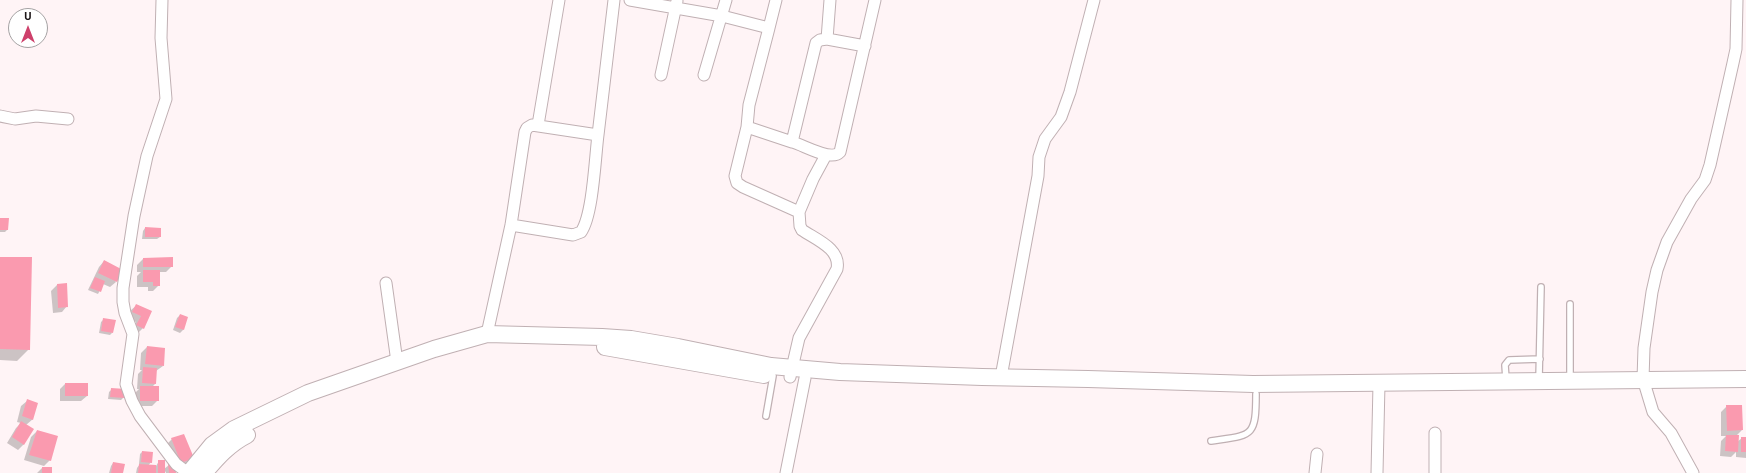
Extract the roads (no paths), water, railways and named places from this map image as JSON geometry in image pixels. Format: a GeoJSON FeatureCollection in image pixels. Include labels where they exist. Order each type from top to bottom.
{"type":"FeatureCollection","features":[{"type":"Feature","properties":{"kind":"street"},"geometry":{"type":"LineString","coordinates":[[162,0],[160,38],[166,99],[147,156],[134,216],[123,288],[125,313],[133,334],[126,384],[132,401],[140,416],[176,464],[188,473],[238,440],[312,401],[487,334],[602,337],[631,340],[771,366],[796,374],[983,386],[1088,384],[1253,384],[1379,389],[1644,383],[1746,379]]}},
{"type":"Feature","properties":{"kind":"street"},"geometry":{"type":"LineString","coordinates":[[538,125],[559,0]]}},
{"type":"Feature","properties":{"kind":"street"},"geometry":{"type":"LineString","coordinates":[[511,225],[573,234],[581,232],[585,227],[589,211],[614,0]]}},
{"type":"Feature","properties":{"kind":"street"},"geometry":{"type":"LineString","coordinates":[[630,0],[676,4],[769,28]]}},
{"type":"Feature","properties":{"kind":"street"},"geometry":{"type":"LineString","coordinates":[[704,75],[726,0]]}},
{"type":"Feature","properties":{"kind":"street"},"geometry":{"type":"LineString","coordinates":[[776,0],[749,104],[747,127],[735,176],[737,183],[743,187],[799,212]]}},
{"type":"Feature","properties":{"kind":"street"},"geometry":{"type":"LineString","coordinates":[[827,39],[830,0]]}},
{"type":"Feature","properties":{"kind":"street"},"geometry":{"type":"LineString","coordinates":[[747,127],[826,155],[835,155],[840,152],[875,0]]}},
{"type":"Feature","properties":{"kind":"street"},"geometry":{"type":"LineString","coordinates":[[1001,377],[1038,176],[1039,157],[1045,139],[1061,117],[1070,92],[1094,0]]}},
{"type":"Feature","properties":{"kind":"street"},"geometry":{"type":"LineString","coordinates":[[1693,473],[1671,432],[1653,412],[1644,383],[1644,348],[1647,317],[1657,270],[1667,242],[1691,199],[1705,180],[1710,164],[1736,49],[1736,0]]}},
{"type":"Feature","properties":{"kind":"street"},"geometry":{"type":"LineString","coordinates":[[661,75],[676,4]]}},
{"type":"Feature","properties":{"kind":"street"},"geometry":{"type":"LineString","coordinates":[[792,142],[816,43],[820,40],[827,39],[865,46]]}},
{"type":"Feature","properties":{"kind":"street"},"geometry":{"type":"LineString","coordinates":[[0,116],[15,119],[36,116],[68,119]]}},
{"type":"Feature","properties":{"kind":"street"},"geometry":{"type":"LineString","coordinates":[[487,334],[511,225],[525,132],[527,128],[532,124],[598,134]]}},
{"type":"Feature","properties":{"kind":"street"},"geometry":{"type":"LineString","coordinates":[[786,473],[799,338],[837,269],[838,262],[838,258],[830,248],[802,230],[800,226],[799,212],[813,179],[826,155]]}},
{"type":"Feature","properties":{"kind":"street"},"geometry":{"type":"LineString","coordinates":[[386,283],[397,362]]}},
{"type":"Feature","properties":{"kind":"street"},"geometry":{"type":"LineString","coordinates":[[211,457],[234,429],[308,393],[397,362],[487,345],[604,347],[773,376],[840,372],[1001,377],[1256,394],[1570,380],[1746,388]]}},
{"type":"Feature","properties":{"kind":"street"},"geometry":{"type":"LineString","coordinates":[[1377,473],[1379,389]]}},
{"type":"Feature","properties":{"kind":"street"},"geometry":{"type":"LineString","coordinates":[[1435,433],[1435,473]]}},
{"type":"Feature","properties":{"kind":"street"},"geometry":{"type":"LineString","coordinates":[[1315,473],[1317,454]]}},
{"type":"Feature","properties":{"kind":"lane"},"geometry":{"type":"LineString","coordinates":[[1538,381],[1540,359],[1541,287]]}},
{"type":"Feature","properties":{"kind":"lane"},"geometry":{"type":"LineString","coordinates":[[1570,304],[1570,380]]}},
{"type":"Feature","properties":{"kind":"lane"},"geometry":{"type":"LineString","coordinates":[[1506,382],[1505,365],[1509,360],[1540,359]]}},
{"type":"Feature","properties":{"kind":"lane"},"geometry":{"type":"LineString","coordinates":[[766,416],[773,376]]}},
{"type":"Feature","properties":{"kind":"lane"},"geometry":{"type":"LineString","coordinates":[[1211,441],[1244,436],[1254,426],[1256,417],[1256,394]]}}]}
